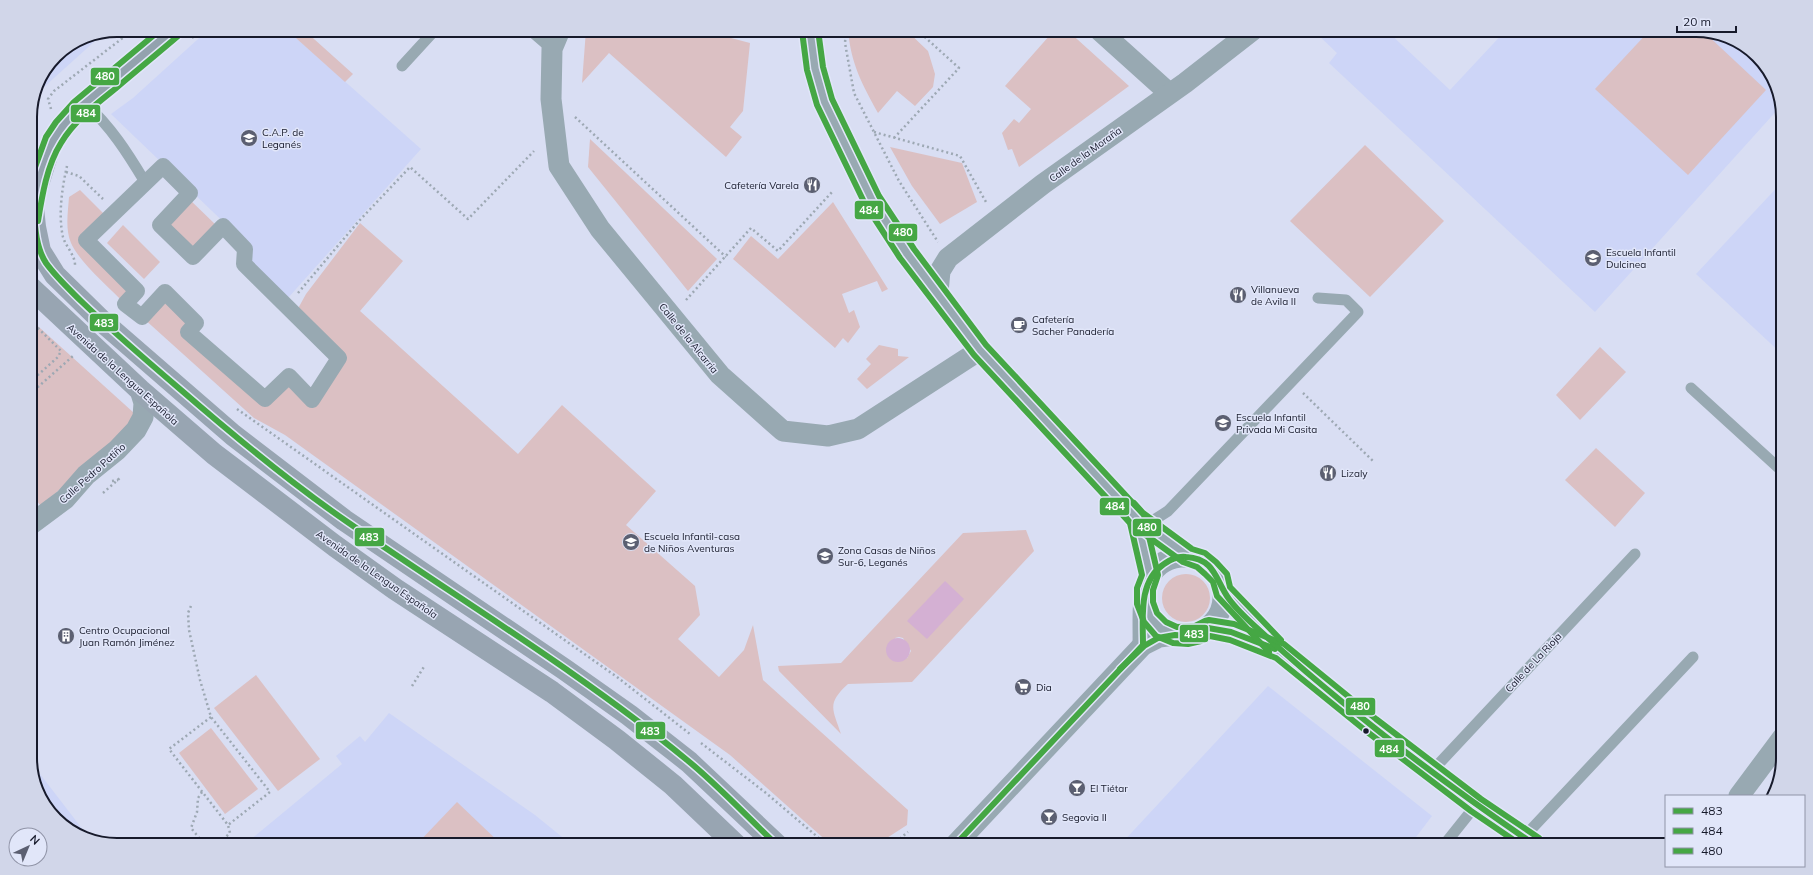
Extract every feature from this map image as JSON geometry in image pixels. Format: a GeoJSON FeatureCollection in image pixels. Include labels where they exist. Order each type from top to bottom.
{"type":"FeatureCollection","features":[{"type":"Feature","properties":{"kind":"highway"},"geometry":{"type":"LineString","coordinates":[[37,237],[40,251],[55,275],[105,324],[198,405],[272,466],[344,520],[564,669],[629,715],[689,762],[770,838]]}},
{"type":"Feature","properties":{"kind":"highway","name":"Avenida de la Lengua Española"},"geometry":{"type":"LineString","coordinates":[[37,294],[140,390],[214,454],[336,546],[395,588],[552,692],[617,740],[673,785],[729,838]]}},
{"type":"Feature","properties":{"kind":"main road"},"geometry":{"type":"LineString","coordinates":[[37,184],[53,140],[65,123],[85,103],[179,37]]}},
{"type":"Feature","properties":{"kind":"street"},"geometry":{"type":"LineString","coordinates":[[811,37],[815,69],[824,102],[872,200],[907,254],[938,292],[980,350],[1147,526],[1188,556],[1200,560],[1211,568],[1220,578],[1223,591],[1223,605],[1218,618],[1208,628],[1192,635],[1159,637],[1143,645],[962,838]]}},
{"type":"Feature","properties":{"kind":"street"},"geometry":{"type":"LineString","coordinates":[[1107,37],[1169,93]]}},
{"type":"Feature","properties":{"kind":"street","name":"Calle de la Moraña"},"geometry":{"type":"LineString","coordinates":[[938,292],[940,271],[948,258],[1043,184],[1169,93],[1185,84],[1244,37]]}},
{"type":"Feature","properties":{"kind":"street","name":"Calle de la Alcarria"},"geometry":{"type":"LineString","coordinates":[[556,39],[551,99],[559,166],[600,229],[720,375],[783,431],[828,436],[858,429],[980,350]]}},
{"type":"Feature","properties":{"kind":"street"},"geometry":{"type":"LineString","coordinates":[[163,166],[190,193],[160,225],[193,257],[223,226],[245,249],[244,264],[339,358],[312,400],[289,376],[265,399],[188,332],[196,323],[165,292],[142,317],[125,304],[138,292],[86,240],[145,182],[163,166]]}},
{"type":"Feature","properties":{"kind":"street","name":"Calle Pedro Patiño"},"geometry":{"type":"LineString","coordinates":[[37,520],[70,494],[86,475],[117,450],[136,430],[143,417],[144,403],[140,390]]}},
{"type":"Feature","properties":{"kind":"street"},"geometry":{"type":"LineString","coordinates":[[1147,526],[1150,576]]}},
{"type":"Feature","properties":{"kind":"street"},"geometry":{"type":"LineString","coordinates":[[1143,645],[1145,589],[1150,576],[1160,565],[1173,558],[1188,556]]}},
{"type":"Feature","properties":{"kind":"street"},"geometry":{"type":"LineString","coordinates":[[1223,591],[1280,651],[1370,725],[1476,805],[1525,838]]}},
{"type":"Feature","properties":{"kind":"street"},"geometry":{"type":"LineString","coordinates":[[1145,603],[1150,617],[1161,629],[1175,635]]}},
{"type":"Feature","properties":{"kind":"street"},"geometry":{"type":"LineString","coordinates":[[1208,628],[1232,632],[1280,651]]}},
{"type":"Feature","properties":{"kind":"street"},"geometry":{"type":"LineString","coordinates":[[1740,795],[1776,746]]}},
{"type":"Feature","properties":{"kind":"lane"},"geometry":{"type":"LineString","coordinates":[[402,66],[429,37]]}},
{"type":"Feature","properties":{"kind":"lane"},"geometry":{"type":"LineString","coordinates":[[85,103],[119,140],[145,182]]}},
{"type":"Feature","properties":{"kind":"lane"},"geometry":{"type":"LineString","coordinates":[[1147,526],[1168,511],[1358,312],[1346,300],[1318,298]]}},
{"type":"Feature","properties":{"kind":"lane"},"geometry":{"type":"LineString","coordinates":[[1691,388],[1776,466]]}},
{"type":"Feature","properties":{"kind":"lane"},"geometry":{"type":"LineString","coordinates":[[1147,526],[1168,511]]}},
{"type":"Feature","properties":{"kind":"lane","name":"Calle de La Rioja"},"geometry":{"type":"LineString","coordinates":[[1432,771],[1635,554]]}},
{"type":"Feature","properties":{"kind":"lane"},"geometry":{"type":"LineString","coordinates":[[1532,838],[1693,657]]}},
{"type":"Feature","properties":{"kind":"lane"},"geometry":{"type":"LineString","coordinates":[[1450,838],[1476,805]]}},
{"type":"Feature","properties":{"kind":"path"},"geometry":{"type":"LineString","coordinates":[[55,114],[49,105],[48,99],[54,91],[124,37]]}},
{"type":"Feature","properties":{"kind":"path"},"geometry":{"type":"LineString","coordinates":[[845,37],[845,43],[854,93],[899,181],[948,258]]}},
{"type":"Feature","properties":{"kind":"path"},"geometry":{"type":"LineString","coordinates":[[894,138],[959,68],[925,37]]}},
{"type":"Feature","properties":{"kind":"path"},"geometry":{"type":"LineString","coordinates":[[571,114],[726,257]]}},
{"type":"Feature","properties":{"kind":"path"},"geometry":{"type":"LineString","coordinates":[[874,132],[960,156],[986,202]]}},
{"type":"Feature","properties":{"kind":"path"},"geometry":{"type":"LineString","coordinates":[[287,305],[358,222],[410,167],[468,219],[534,151]]}},
{"type":"Feature","properties":{"kind":"path"},"geometry":{"type":"LineString","coordinates":[[62,171],[80,176],[114,211]]}},
{"type":"Feature","properties":{"kind":"path"},"geometry":{"type":"LineString","coordinates":[[686,300],[751,228],[778,251],[832,192]]}},
{"type":"Feature","properties":{"kind":"path"},"geometry":{"type":"LineString","coordinates":[[70,266],[74,270]]}},
{"type":"Feature","properties":{"kind":"path"},"geometry":{"type":"LineString","coordinates":[[37,388],[76,353]]}},
{"type":"Feature","properties":{"kind":"path"},"geometry":{"type":"LineString","coordinates":[[1292,382],[1373,461]]}},
{"type":"Feature","properties":{"kind":"path"},"geometry":{"type":"LineString","coordinates":[[232,404],[252,420],[611,672],[691,735]]}},
{"type":"Feature","properties":{"kind":"path"},"geometry":{"type":"LineString","coordinates":[[104,493],[121,477]]}},
{"type":"Feature","properties":{"kind":"path"},"geometry":{"type":"LineString","coordinates":[[191,606],[188,613],[189,630],[200,680],[211,717],[270,792],[228,825]]}},
{"type":"Feature","properties":{"kind":"path"},"geometry":{"type":"LineString","coordinates":[[412,686],[425,665]]}},
{"type":"Feature","properties":{"kind":"path"},"geometry":{"type":"LineString","coordinates":[[211,717],[169,749],[228,825],[230,833],[225,838]]}},
{"type":"Feature","properties":{"kind":"path"},"geometry":{"type":"LineString","coordinates":[[698,740],[766,793],[819,838]]}},
{"type":"Feature","properties":{"kind":"path"},"geometry":{"type":"LineString","coordinates":[[199,838],[191,828],[197,812],[198,798],[202,792]]}},
{"type":"Feature","properties":{"kind":"path"},"geometry":{"type":"LineString","coordinates":[[901,838],[908,832]]}},
{"type":"Feature","properties":{"kind":"shaded area"},"geometry":{"type":"Polygon","coordinates":[[[200,37],[295,37],[421,149],[288,298],[249,261],[237,235],[111,114],[133,98],[200,37]]]}},
{"type":"Feature","properties":{"kind":"shaded area"},"geometry":{"type":"Polygon","coordinates":[[[295,37],[312,37],[353,74],[345,82],[295,37]]]}},
{"type":"Feature","properties":{"kind":"shaded area"},"geometry":{"type":"Polygon","coordinates":[[[585,37],[731,37],[750,43],[743,111],[730,127],[742,137],[726,157],[609,53],[582,83],[585,37]]]}},
{"type":"Feature","properties":{"kind":"shaded area"},"geometry":{"type":"Polygon","coordinates":[[[849,37],[913,37],[928,51],[935,74],[933,87],[915,106],[897,91],[878,113],[858,73],[849,37]]]}},
{"type":"Feature","properties":{"kind":"shaded area"},"geometry":{"type":"Polygon","coordinates":[[[1048,37],[1075,37],[1129,86],[1019,167],[1012,149],[1008,150],[1002,133],[1014,119],[1019,123],[1031,109],[1005,86],[1048,37]]]}},
{"type":"Feature","properties":{"kind":"shaded area"},"geometry":{"type":"Polygon","coordinates":[[[1320,37],[1393,37],[1450,90],[1499,37],[1706,38],[1731,45],[1740,50],[1756,64],[1763,73],[1772,91],[1776,112],[1595,312],[1329,63],[1337,53],[1320,37]]]}},
{"type":"Feature","properties":{"kind":"shaded area"},"geometry":{"type":"Polygon","coordinates":[[[1643,37],[1696,37],[1711,39],[1766,90],[1688,175],[1595,89],[1643,37]]]}},
{"type":"Feature","properties":{"kind":"shaded area"},"geometry":{"type":"Polygon","coordinates":[[[96,40],[42,89],[54,68],[64,57],[86,43],[96,40]]]}},
{"type":"Feature","properties":{"kind":"shaded area"},"geometry":{"type":"Polygon","coordinates":[[[590,139],[717,259],[688,291],[588,167],[590,139]]]}},
{"type":"Feature","properties":{"kind":"shaded area"},"geometry":{"type":"Polygon","coordinates":[[[1365,145],[1444,221],[1370,297],[1290,221],[1365,145]]]}},
{"type":"Feature","properties":{"kind":"shaded area"},"geometry":{"type":"Polygon","coordinates":[[[890,147],[962,163],[977,202],[940,224],[912,186],[890,147]]]}},
{"type":"Feature","properties":{"kind":"shaded area"},"geometry":{"type":"Polygon","coordinates":[[[1776,188],[1776,348],[1696,274],[1776,188]]]}},
{"type":"Feature","properties":{"kind":"shaded area"},"geometry":{"type":"Polygon","coordinates":[[[80,190],[107,217],[86,239],[137,291],[125,304],[81,258],[69,238],[67,226],[69,197],[80,190]]]}},
{"type":"Feature","properties":{"kind":"shaded area"},"geometry":{"type":"Polygon","coordinates":[[[187,197],[220,229],[193,257],[160,225],[187,197]]]}},
{"type":"Feature","properties":{"kind":"shaded area"},"geometry":{"type":"Polygon","coordinates":[[[833,202],[888,289],[882,292],[877,281],[842,294],[849,313],[854,310],[860,327],[848,343],[843,338],[835,348],[733,259],[751,236],[778,259],[833,202]]]}},
{"type":"Feature","properties":{"kind":"shaded area"},"geometry":{"type":"Polygon","coordinates":[[[360,223],[403,261],[360,311],[518,454],[562,405],[656,491],[626,525],[695,586],[700,615],[678,639],[719,677],[744,650],[753,625],[763,680],[908,810],[907,825],[887,838],[823,838],[730,755],[285,435],[254,418],[142,317],[165,292],[196,323],[189,331],[265,398],[289,376],[312,400],[339,358],[295,314],[306,294],[360,223]]]}},
{"type":"Feature","properties":{"kind":"shaded area"},"geometry":{"type":"Polygon","coordinates":[[[123,225],[160,262],[144,279],[107,243],[123,225]]]}},
{"type":"Feature","properties":{"kind":"shaded area"},"geometry":{"type":"Polygon","coordinates":[[[37,325],[134,413],[123,434],[41,506],[37,501],[37,325]]]}},
{"type":"Feature","properties":{"kind":"shaded area"},"geometry":{"type":"Polygon","coordinates":[[[879,345],[898,349],[898,356],[909,357],[867,389],[857,379],[871,364],[866,359],[879,345]]]}},
{"type":"Feature","properties":{"kind":"shaded area"},"geometry":{"type":"Polygon","coordinates":[[[1600,347],[1626,372],[1580,420],[1556,395],[1600,347]]]}},
{"type":"Feature","properties":{"kind":"shaded area"},"geometry":{"type":"Polygon","coordinates":[[[1596,448],[1645,493],[1615,527],[1565,480],[1596,448]]]}},
{"type":"Feature","properties":{"kind":"shaded area"},"geometry":{"type":"Polygon","coordinates":[[[1026,530],[1034,551],[912,682],[848,684],[836,697],[833,707],[841,734],[779,671],[778,666],[841,663],[963,533],[1026,530]],[[895,638],[907,658],[911,651],[903,638],[895,638]]]}},
{"type":"Feature","properties":{"kind":"shaded area"},"geometry":{"type":"Polygon","coordinates":[[[1181,574],[1191,574],[1203,581],[1210,593],[1210,603],[1203,615],[1191,622],[1181,622],[1173,618],[1166,611],[1162,603],[1162,593],[1166,585],[1173,578],[1181,574]]]}},
{"type":"Feature","properties":{"kind":"shaded area"},"geometry":{"type":"Polygon","coordinates":[[[945,581],[964,599],[927,639],[907,621],[945,581]]]}},
{"type":"Feature","properties":{"kind":"shaded area"},"geometry":{"type":"Polygon","coordinates":[[[898,638],[907,641],[910,650],[907,659],[898,662],[889,659],[886,650],[889,641],[898,638]]]}},
{"type":"Feature","properties":{"kind":"shaded area"},"geometry":{"type":"Polygon","coordinates":[[[256,675],[320,759],[278,791],[214,708],[256,675]]]}},
{"type":"Feature","properties":{"kind":"shaded area"},"geometry":{"type":"Polygon","coordinates":[[[1268,686],[1432,816],[1415,838],[1127,838],[1268,686]]]}},
{"type":"Feature","properties":{"kind":"shaded area"},"geometry":{"type":"Polygon","coordinates":[[[389,713],[535,815],[563,838],[252,838],[342,764],[336,756],[360,736],[365,742],[389,713]]]}},
{"type":"Feature","properties":{"kind":"shaded area"},"geometry":{"type":"Polygon","coordinates":[[[211,728],[258,789],[225,814],[179,753],[211,728]]]}},
{"type":"Feature","properties":{"kind":"shaded area"},"geometry":{"type":"Polygon","coordinates":[[[39,772],[84,831],[64,818],[50,802],[41,784],[39,772]]]}},
{"type":"Feature","properties":{"kind":"shaded area"},"geometry":{"type":"Polygon","coordinates":[[[457,802],[495,838],[423,838],[457,802]]]}},
{"type":"Feature","properties":{"kind":"transit line","name":"480"},"geometry":{"type":"LineString","coordinates":[[37,162],[46,137],[56,122],[74,102],[152,37]]}},
{"type":"Feature","properties":{"kind":"transit line","name":"484"},"geometry":{"type":"LineString","coordinates":[[38,221],[43,191],[52,161],[66,135],[93,107],[177,37]]}},
{"type":"Feature","properties":{"kind":"transit line","name":"484"},"geometry":{"type":"LineString","coordinates":[[803,37],[807,70],[817,105],[865,204],[900,258],[974,355],[1130,523],[1142,575],[1137,588],[1137,604],[1144,622],[1156,636],[1173,643],[1188,644],[1201,641],[1210,636],[1230,640],[1276,658],[1366,731],[1471,811],[1511,838]]}},
{"type":"Feature","properties":{"kind":"transit line","name":"480"},"geometry":{"type":"LineString","coordinates":[[819,37],[823,67],[832,99],[879,196],[914,249],[986,345],[1144,515],[1158,575],[1153,590],[1153,602],[1157,613],[1166,622],[1177,627],[1195,626],[1209,620],[1234,624],[1284,644],[1376,719],[1481,799],[1539,838]]}},
{"type":"Feature","properties":{"kind":"transit line","name":"483"},"geometry":{"type":"LineString","coordinates":[[37,238],[41,254],[46,263],[93,313],[262,458],[346,521],[519,637],[605,697],[699,770],[770,838]]}},
{"type":"Feature","properties":{"kind":"transit line","name":"480"},"geometry":{"type":"LineString","coordinates":[[1134,503],[1143,513],[1192,549],[1205,553],[1216,562],[1227,574],[1230,587],[1281,640]]}},
{"type":"Feature","properties":{"kind":"transit line","name":"484"},"geometry":{"type":"LineString","coordinates":[[1122,513],[1132,525],[1183,562],[1197,567],[1205,574],[1213,582],[1217,596],[1269,652]]}},
{"type":"Feature","properties":{"kind":"transit line","name":"483"},"geometry":{"type":"LineString","coordinates":[[962,838],[1143,645],[1144,601],[1150,580],[1156,571],[1164,564],[1180,557],[1196,559],[1209,566],[1214,572],[1224,592],[1243,615],[1324,687],[1392,742],[1463,795],[1525,838]]}},
{"type":"Feature","properties":{"kind":"transit line","name":"483"},"geometry":{"type":"LineString","coordinates":[[1120,669],[1144,646],[1158,638],[1175,635],[1188,636],[1208,628],[1231,632],[1275,649]]}},
{"type":"Feature","properties":{"kind":"place","name":"C.A.P. de Leganés"},"geometry":{"type":"Point","coordinates":[249,138]}},
{"type":"Feature","properties":{"kind":"place","name":"Cafetería Varela"},"geometry":{"type":"Point","coordinates":[812,185]}},
{"type":"Feature","properties":{"kind":"place","name":"Escuela Infantil Dulcinea"},"geometry":{"type":"Point","coordinates":[1593,258]}},
{"type":"Feature","properties":{"kind":"place","name":"Villanueva de Avila II"},"geometry":{"type":"Point","coordinates":[1238,295]}},
{"type":"Feature","properties":{"kind":"place","name":"Cafetería Sacher Panadería"},"geometry":{"type":"Point","coordinates":[1019,325]}},
{"type":"Feature","properties":{"kind":"place","name":"Escuela Infantil Privada Mi Casita"},"geometry":{"type":"Point","coordinates":[1223,423]}},
{"type":"Feature","properties":{"kind":"place","name":"Lizaly"},"geometry":{"type":"Point","coordinates":[1328,473]}},
{"type":"Feature","properties":{"kind":"place","name":"Escuela Infantil-casa de Niños Aventuras"},"geometry":{"type":"Point","coordinates":[631,542]}},
{"type":"Feature","properties":{"kind":"place","name":"Zona Casas de Niños Sur-6, Leganés"},"geometry":{"type":"Point","coordinates":[825,556]}},
{"type":"Feature","properties":{"kind":"place","name":"Centro Ocupacional Juan Ramón Jiménez"},"geometry":{"type":"Point","coordinates":[66,636]}},
{"type":"Feature","properties":{"kind":"place","name":"Dia"},"geometry":{"type":"Point","coordinates":[1023,687]}},
{"type":"Feature","properties":{"kind":"place","name":"El Tiétar"},"geometry":{"type":"Point","coordinates":[1077,788]}},
{"type":"Feature","properties":{"kind":"place","name":"Segovia II"},"geometry":{"type":"Point","coordinates":[1049,817]}}]}
